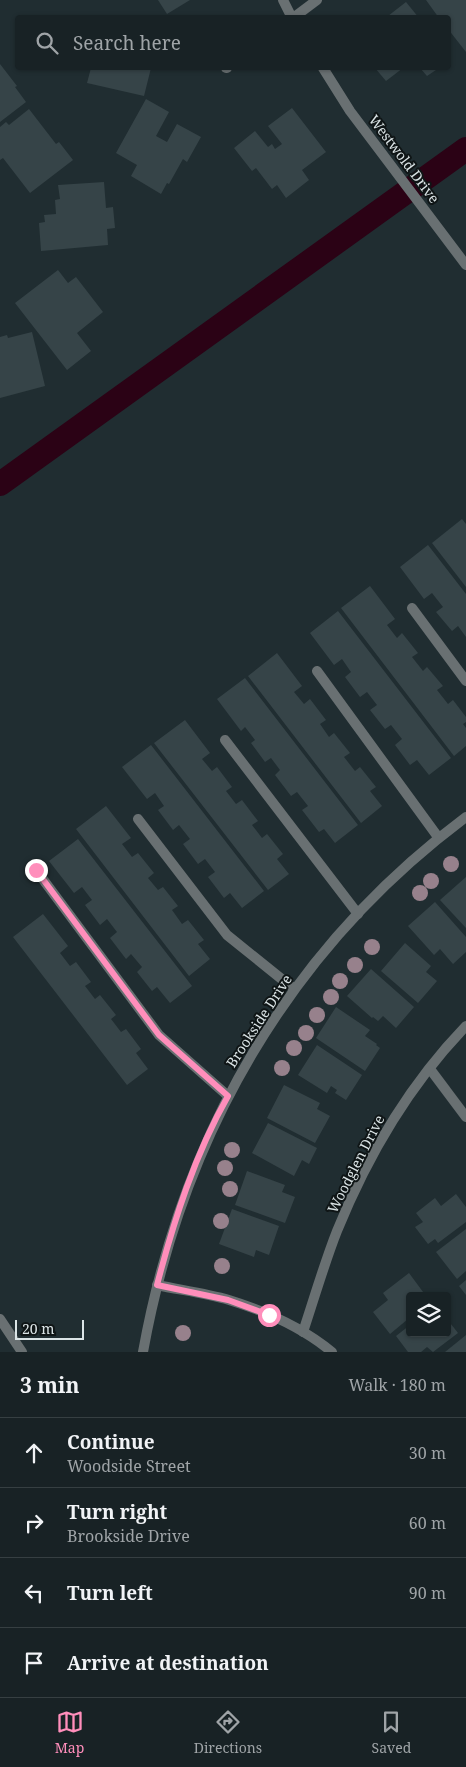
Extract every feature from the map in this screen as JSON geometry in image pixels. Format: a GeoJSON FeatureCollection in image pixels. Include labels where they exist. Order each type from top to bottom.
{"type":"FeatureCollection","features":[{"type":"Feature","properties":{"kind":"street"},"geometry":{"type":"LineString","coordinates":[[283,0],[291,15]]}},
{"type":"Feature","properties":{"kind":"street"},"geometry":{"type":"LineString","coordinates":[[297,15],[317,0]]}},
{"type":"Feature","properties":{"kind":"street","name":"Westwold Drive"},"geometry":{"type":"LineString","coordinates":[[324,70],[350,111],[466,265]]}},
{"type":"Feature","properties":{"kind":"street"},"geometry":{"type":"LineString","coordinates":[[412,608],[466,681]]}},
{"type":"Feature","properties":{"kind":"street"},"geometry":{"type":"LineString","coordinates":[[316,671],[438,837]]}},
{"type":"Feature","properties":{"kind":"street"},"geometry":{"type":"LineString","coordinates":[[225,740],[358,914]]}},
{"type":"Feature","properties":{"kind":"street","name":"Brookside Drive"},"geometry":{"type":"LineString","coordinates":[[143,1352],[168,1243],[192,1174],[228,1096],[257,1044],[294,990],[344,928],[395,876],[438,837],[466,817]]}},
{"type":"Feature","properties":{"kind":"street"},"geometry":{"type":"LineString","coordinates":[[138,819],[227,935],[294,990]]}},
{"type":"Feature","properties":{"kind":"street"},"geometry":{"type":"LineString","coordinates":[[36,870],[159,1035],[228,1096]]}},
{"type":"Feature","properties":{"kind":"street","name":"Woodglen Drive"},"geometry":{"type":"LineString","coordinates":[[303,1332],[337,1231],[367,1166],[397,1116],[430,1069],[466,1026]]}},
{"type":"Feature","properties":{"kind":"street"},"geometry":{"type":"LineString","coordinates":[[430,1069],[466,1117]]}},
{"type":"Feature","properties":{"kind":"street"},"geometry":{"type":"LineString","coordinates":[[157,1285],[228,1300],[269,1315],[303,1332],[332,1352]]}},
{"type":"Feature","properties":{"kind":"street"},"geometry":{"type":"LineString","coordinates":[[0,1319],[22,1352]]}},
{"type":"Feature","properties":{"kind":"building"},"geometry":{"type":"Polygon","coordinates":[[[158,0],[190,0],[167,14],[158,0]]]}},
{"type":"Feature","properties":{"kind":"building"},"geometry":{"type":"Polygon","coordinates":[[[426,0],[466,0],[466,52],[451,33],[451,15],[437,15],[426,0]]]}},
{"type":"Feature","properties":{"kind":"building"},"geometry":{"type":"Polygon","coordinates":[[[406,2],[417,15],[389,15],[406,2]]]}},
{"type":"Feature","properties":{"kind":"building"},"geometry":{"type":"Polygon","coordinates":[[[0,64],[17,86],[15,87],[26,102],[0,122],[0,64]]]}},
{"type":"Feature","properties":{"kind":"building"},"geometry":{"type":"Polygon","coordinates":[[[90,70],[150,70],[144,96],[87,83],[90,70]]]}},
{"type":"Feature","properties":{"kind":"building"},"geometry":{"type":"Polygon","coordinates":[[[377,70],[400,70],[386,81],[377,70]]]}},
{"type":"Feature","properties":{"kind":"building"},"geometry":{"type":"Polygon","coordinates":[[[422,70],[436,70],[427,76],[422,70]]]}},
{"type":"Feature","properties":{"kind":"building"},"geometry":{"type":"Polygon","coordinates":[[[146,99],[169,112],[156,136],[167,142],[177,124],[201,137],[187,162],[183,159],[161,194],[131,176],[137,165],[116,153],[146,99]]]}},
{"type":"Feature","properties":{"kind":"building"},"geometry":{"type":"Polygon","coordinates":[[[292,108],[326,152],[302,170],[309,180],[286,198],[277,185],[272,189],[256,168],[252,171],[234,148],[255,131],[268,147],[272,144],[275,149],[282,144],[268,126],[292,108]]]}},
{"type":"Feature","properties":{"kind":"building"},"geometry":{"type":"Polygon","coordinates":[[[29,109],[56,144],[59,142],[73,160],[30,193],[3,158],[0,160],[0,127],[6,122],[9,125],[29,109]]]}},
{"type":"Feature","properties":{"kind":"building"},"geometry":{"type":"Polygon","coordinates":[[[104,182],[106,208],[113,207],[115,228],[107,229],[108,245],[41,251],[39,223],[45,222],[44,215],[56,214],[55,200],[60,199],[58,185],[104,182]]]}},
{"type":"Feature","properties":{"kind":"building"},"geometry":{"type":"Polygon","coordinates":[[[58,270],[68,283],[76,277],[103,312],[77,333],[91,351],[67,370],[15,303],[58,270]]]}},
{"type":"Feature","properties":{"kind":"building"},"geometry":{"type":"Polygon","coordinates":[[[32,332],[45,386],[0,398],[0,337],[7,335],[8,338],[32,332]]]}},
{"type":"Feature","properties":{"kind":"building"},"geometry":{"type":"Polygon","coordinates":[[[462,519],[466,524],[466,587],[432,543],[462,519]]]}},
{"type":"Feature","properties":{"kind":"building"},"geometry":{"type":"Polygon","coordinates":[[[428,545],[466,594],[466,637],[458,626],[452,631],[436,612],[443,607],[432,593],[424,599],[400,567],[428,545]]]}},
{"type":"Feature","properties":{"kind":"building"},"geometry":{"type":"Polygon","coordinates":[[[370,586],[395,619],[387,625],[397,638],[402,633],[418,653],[412,657],[423,671],[427,667],[443,686],[437,690],[448,704],[453,700],[466,717],[466,722],[463,724],[466,728],[466,746],[454,756],[341,608],[370,586]]]}},
{"type":"Feature","properties":{"kind":"building"},"geometry":{"type":"Polygon","coordinates":[[[338,611],[451,758],[429,775],[417,760],[410,765],[395,745],[402,739],[391,725],[385,729],[370,710],[377,705],[367,692],[360,697],[345,677],[351,672],[342,659],[334,665],[310,633],[338,611]]]}},
{"type":"Feature","properties":{"kind":"building"},"geometry":{"type":"Polygon","coordinates":[[[277,653],[302,686],[294,692],[304,704],[310,699],[326,720],[320,724],[329,737],[334,733],[350,753],[344,757],[355,771],[360,767],[376,787],[370,791],[382,806],[361,823],[248,676],[277,653]]]}},
{"type":"Feature","properties":{"kind":"building"},"geometry":{"type":"Polygon","coordinates":[[[245,678],[358,825],[335,843],[324,829],[319,832],[302,810],[308,806],[297,792],[291,796],[275,775],[280,770],[271,758],[265,762],[251,743],[255,740],[245,727],[241,731],[217,699],[245,678]]]}},
{"type":"Feature","properties":{"kind":"building"},"geometry":{"type":"Polygon","coordinates":[[[185,720],[210,753],[202,759],[212,771],[217,767],[232,787],[226,791],[236,804],[242,800],[258,821],[252,825],[262,838],[267,834],[283,854],[277,859],[289,874],[268,890],[154,743],[185,720]]]}},
{"type":"Feature","properties":{"kind":"building"},"geometry":{"type":"Polygon","coordinates":[[[151,745],[264,891],[242,908],[230,893],[224,898],[208,877],[215,872],[205,859],[198,864],[183,844],[190,839],[179,825],[173,830],[158,810],[164,806],[155,793],[147,799],[122,767],[151,745]]]}},
{"type":"Feature","properties":{"kind":"building"},"geometry":{"type":"Polygon","coordinates":[[[106,806],[131,838],[122,844],[132,857],[138,853],[154,873],[148,878],[158,890],[163,887],[178,906],[172,910],[182,924],[188,920],[204,940],[198,944],[210,959],[189,976],[76,829],[106,806]]]}},
{"type":"Feature","properties":{"kind":"building"},"geometry":{"type":"Polygon","coordinates":[[[78,839],[192,986],[170,1003],[157,987],[152,991],[137,972],[142,967],[131,954],[126,959],[110,938],[117,932],[107,919],[100,925],[85,905],[92,900],[82,887],[74,893],[49,861],[78,839]]]}},
{"type":"Feature","properties":{"kind":"building"},"geometry":{"type":"Polygon","coordinates":[[[466,877],[466,928],[440,900],[466,877]]]}},
{"type":"Feature","properties":{"kind":"building"},"geometry":{"type":"Polygon","coordinates":[[[435,902],[466,937],[466,952],[453,964],[440,949],[434,955],[408,926],[435,902]]]}},
{"type":"Feature","properties":{"kind":"building"},"geometry":{"type":"Polygon","coordinates":[[[43,914],[68,946],[60,953],[70,966],[76,962],[91,982],[85,986],[95,999],[100,995],[116,1015],[111,1019],[121,1032],[126,1029],[141,1049],[136,1053],[148,1069],[127,1085],[13,937],[43,914]]]}},
{"type":"Feature","properties":{"kind":"building"},"geometry":{"type":"Polygon","coordinates":[[[405,943],[431,966],[426,972],[437,981],[418,1003],[381,971],[405,943]]]}},
{"type":"Feature","properties":{"kind":"building"},"geometry":{"type":"Polygon","coordinates":[[[371,969],[414,1007],[396,1028],[383,1016],[378,1021],[372,1018],[347,996],[371,969]]]}},
{"type":"Feature","properties":{"kind":"building"},"geometry":{"type":"Polygon","coordinates":[[[336,1007],[370,1030],[365,1036],[380,1048],[365,1071],[316,1038],[336,1007]]]}},
{"type":"Feature","properties":{"kind":"building"},"geometry":{"type":"Polygon","coordinates":[[[317,1045],[362,1075],[346,1100],[335,1093],[337,1090],[331,1086],[327,1093],[298,1075],[317,1045]]]}},
{"type":"Feature","properties":{"kind":"building"},"geometry":{"type":"Polygon","coordinates":[[[284,1085],[320,1103],[317,1109],[330,1116],[315,1143],[267,1118],[284,1085]]]}},
{"type":"Feature","properties":{"kind":"building"},"geometry":{"type":"Polygon","coordinates":[[[268,1123],[317,1148],[309,1164],[302,1160],[294,1176],[252,1153],[268,1123]]]}},
{"type":"Feature","properties":{"kind":"building"},"geometry":{"type":"Polygon","coordinates":[[[247,1171],[285,1185],[282,1192],[295,1197],[285,1223],[235,1205],[247,1171]]]}},
{"type":"Feature","properties":{"kind":"building"},"geometry":{"type":"Polygon","coordinates":[[[456,1194],[466,1207],[466,1222],[438,1243],[435,1239],[428,1244],[415,1227],[423,1222],[416,1213],[435,1198],[441,1206],[456,1194]]]}},
{"type":"Feature","properties":{"kind":"building"},"geometry":{"type":"Polygon","coordinates":[[[232,1209],[279,1226],[269,1255],[256,1250],[254,1257],[219,1244],[232,1209]]]}},
{"type":"Feature","properties":{"kind":"building"},"geometry":{"type":"Polygon","coordinates":[[[466,1229],[466,1271],[457,1279],[436,1252],[466,1229]]]}},
{"type":"Feature","properties":{"kind":"building"},"geometry":{"type":"Polygon","coordinates":[[[409,1273],[423,1292],[406,1292],[406,1321],[390,1334],[373,1312],[388,1300],[383,1293],[409,1273]]]}},
{"type":"Feature","properties":{"kind":"building"},"geometry":{"type":"Polygon","coordinates":[[[466,1280],[466,1295],[459,1286],[466,1280]]]}},
{"type":"Feature","properties":{"kind":"building"},"geometry":{"type":"Polygon","coordinates":[[[451,1324],[458,1333],[433,1352],[427,1347],[421,1352],[408,1352],[396,1336],[406,1328],[406,1337],[451,1337],[451,1324]]]}},
{"type":"Feature","properties":{"kind":"building"},"geometry":{"type":"Polygon","coordinates":[[[466,1335],[466,1352],[445,1352],[466,1335]]]}},
{"type":"Feature","properties":{"kind":"waterway"},"geometry":{"type":"LineString","coordinates":[[0,484],[466,149]]}},
{"type":"Feature","properties":{"kind":"route"},"geometry":{"type":"LineString","coordinates":[[36,870],[159,1035],[228,1096],[192,1174],[168,1243],[157,1285],[228,1300],[269,1315]]}}]}
